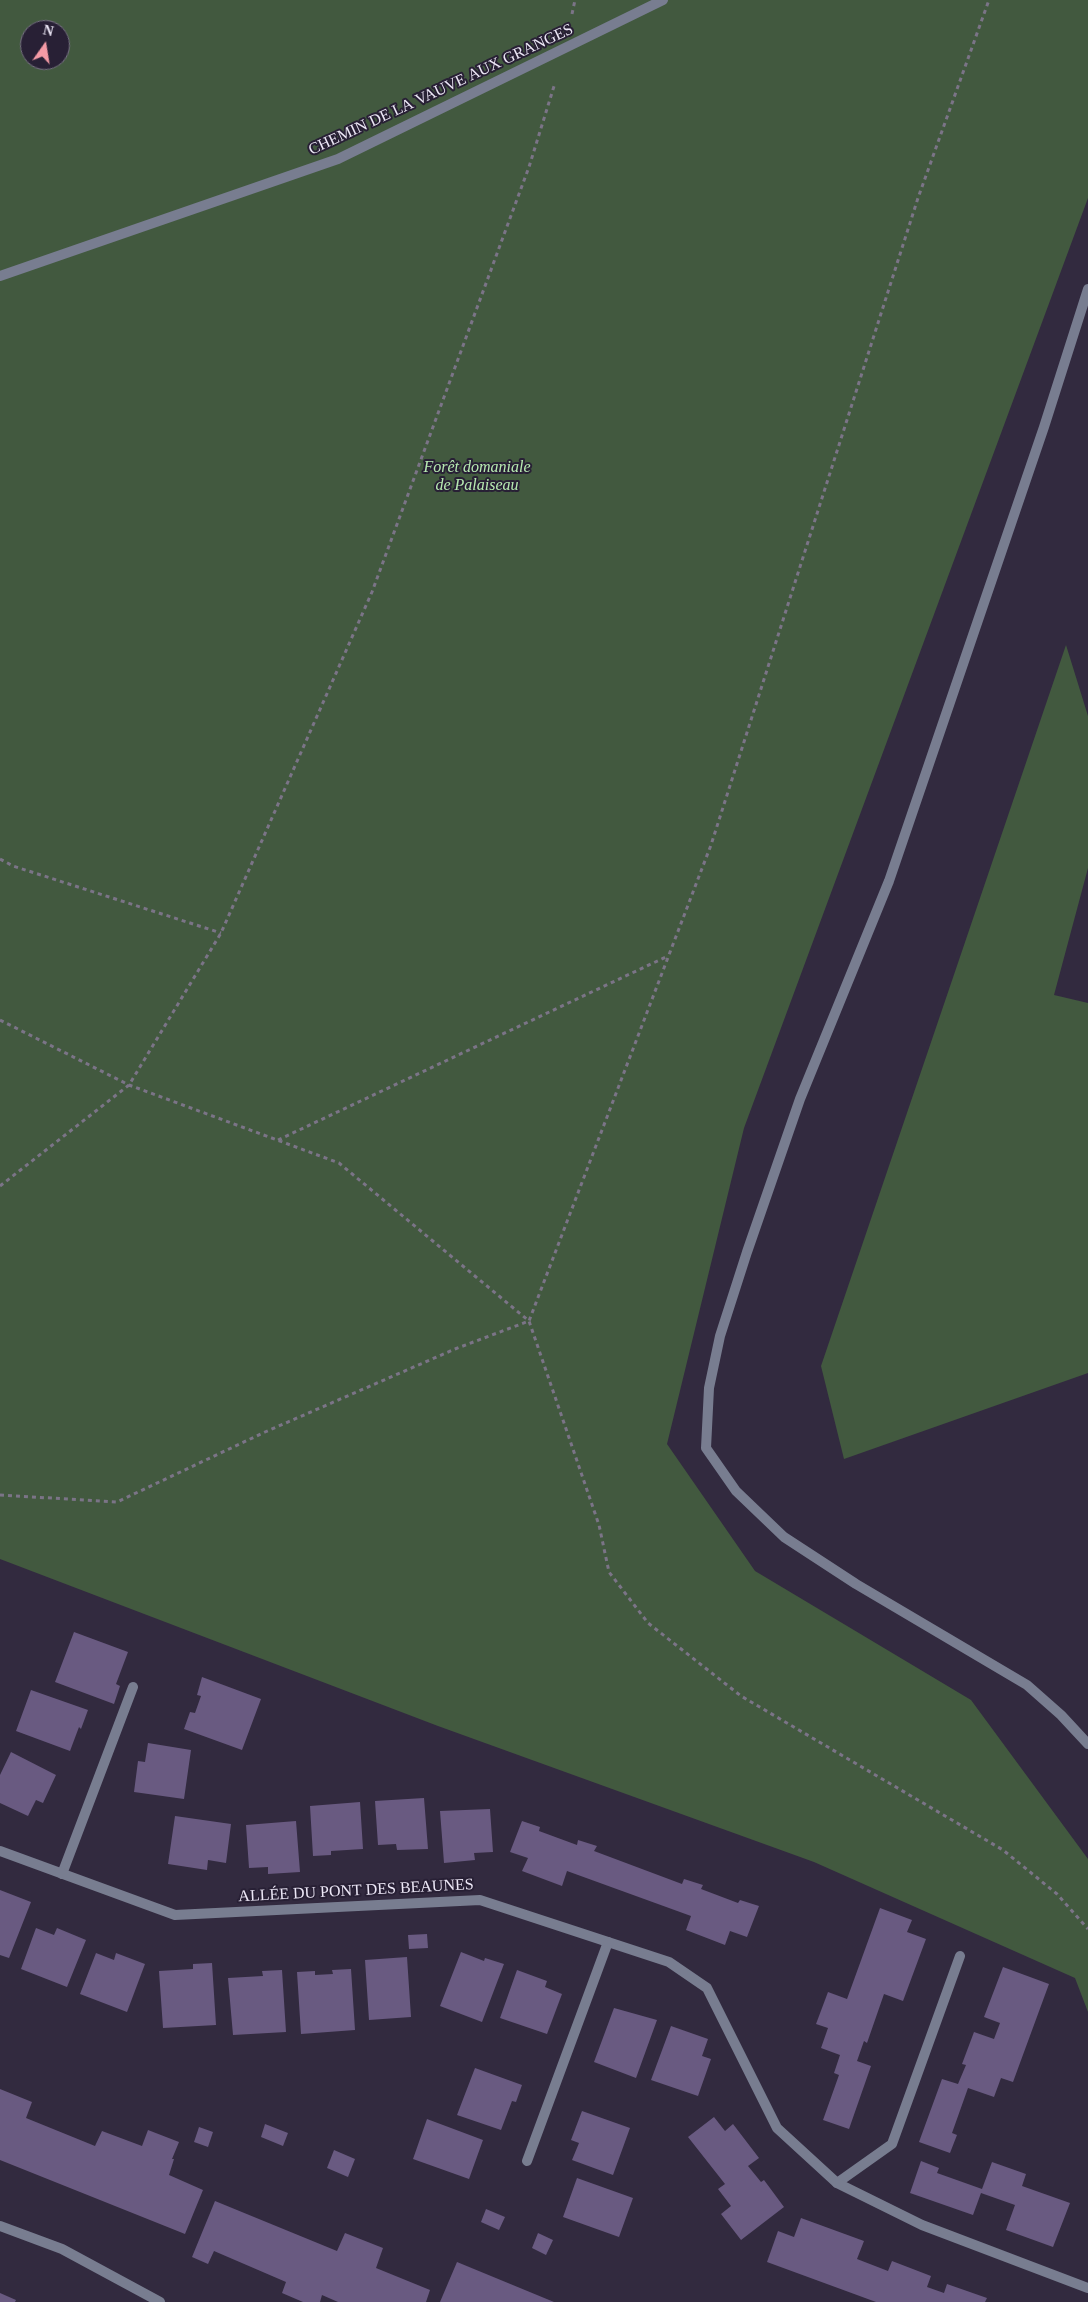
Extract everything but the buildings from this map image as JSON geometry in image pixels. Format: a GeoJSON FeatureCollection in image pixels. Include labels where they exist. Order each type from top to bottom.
{"type":"FeatureCollection","features":[{"type":"Feature","properties":{"kind":"street","name":"CHEMIN DE LA VAUVE AUX GRANGES"},"geometry":{"type":"LineString","coordinates":[[0,276],[338,159],[663,0]]}},
{"type":"Feature","properties":{"kind":"street"},"geometry":{"type":"LineString","coordinates":[[1088,289],[1044,426],[889,881],[800,1099],[747,1252],[717,1353],[710,1388],[706,1448],[736,1491],[784,1537],[856,1584],[1027,1685],[1061,1715],[1088,1744]]}},
{"type":"Feature","properties":{"kind":"street"},"geometry":{"type":"LineString","coordinates":[[62,1874],[133,1687]]}},
{"type":"Feature","properties":{"kind":"street","name":"ALLÉE DU PONT DES BEAUNES"},"geometry":{"type":"LineString","coordinates":[[0,1851],[175,1914],[480,1900],[669,1962],[707,1988],[777,2128],[837,2183],[922,2225],[1088,2288]]}},
{"type":"Feature","properties":{"kind":"street"},"geometry":{"type":"LineString","coordinates":[[528,2161],[608,1942]]}},
{"type":"Feature","properties":{"kind":"street"},"geometry":{"type":"LineString","coordinates":[[837,2183],[892,2144],[960,1956]]}},
{"type":"Feature","properties":{"kind":"street"},"geometry":{"type":"LineString","coordinates":[[0,2226],[62,2249],[160,2302]]}},
{"type":"Feature","properties":{"kind":"path"},"geometry":{"type":"LineString","coordinates":[[0,1495],[117,1502],[283,1424],[455,1349],[529,1321],[711,845],[918,198],[989,0]]}},
{"type":"Feature","properties":{"kind":"path"},"geometry":{"type":"LineString","coordinates":[[0,1186],[129,1084],[221,933],[372,592],[529,167],[566,48]]}},
{"type":"Feature","properties":{"kind":"path"},"geometry":{"type":"LineString","coordinates":[[0,859],[14,866],[221,933]]}},
{"type":"Feature","properties":{"kind":"path"},"geometry":{"type":"LineString","coordinates":[[277,1140],[669,956]]}},
{"type":"Feature","properties":{"kind":"path"},"geometry":{"type":"LineString","coordinates":[[0,1020],[129,1084],[339,1163],[529,1321],[599,1525],[609,1572],[648,1623],[741,1696],[1003,1850],[1057,1894],[1088,1929]]}},
{"type":"Feature","properties":{"kind":"green space","name":"Forêt domaniale de Palaiseau"},"geometry":{"type":"Polygon","coordinates":[[[0,0],[1088,0],[1088,198],[744,1128],[667,1444],[755,1571],[971,1700],[1088,1859],[1088,2012],[1075,1978],[814,1862],[438,1726],[0,1559],[0,0]]]}},
{"type":"Feature","properties":{"kind":"green space"},"geometry":{"type":"Polygon","coordinates":[[[1066,645],[1088,716],[1088,868],[1054,995],[1088,1003],[1088,1373],[844,1459],[821,1366],[1066,645]]]}}]}
